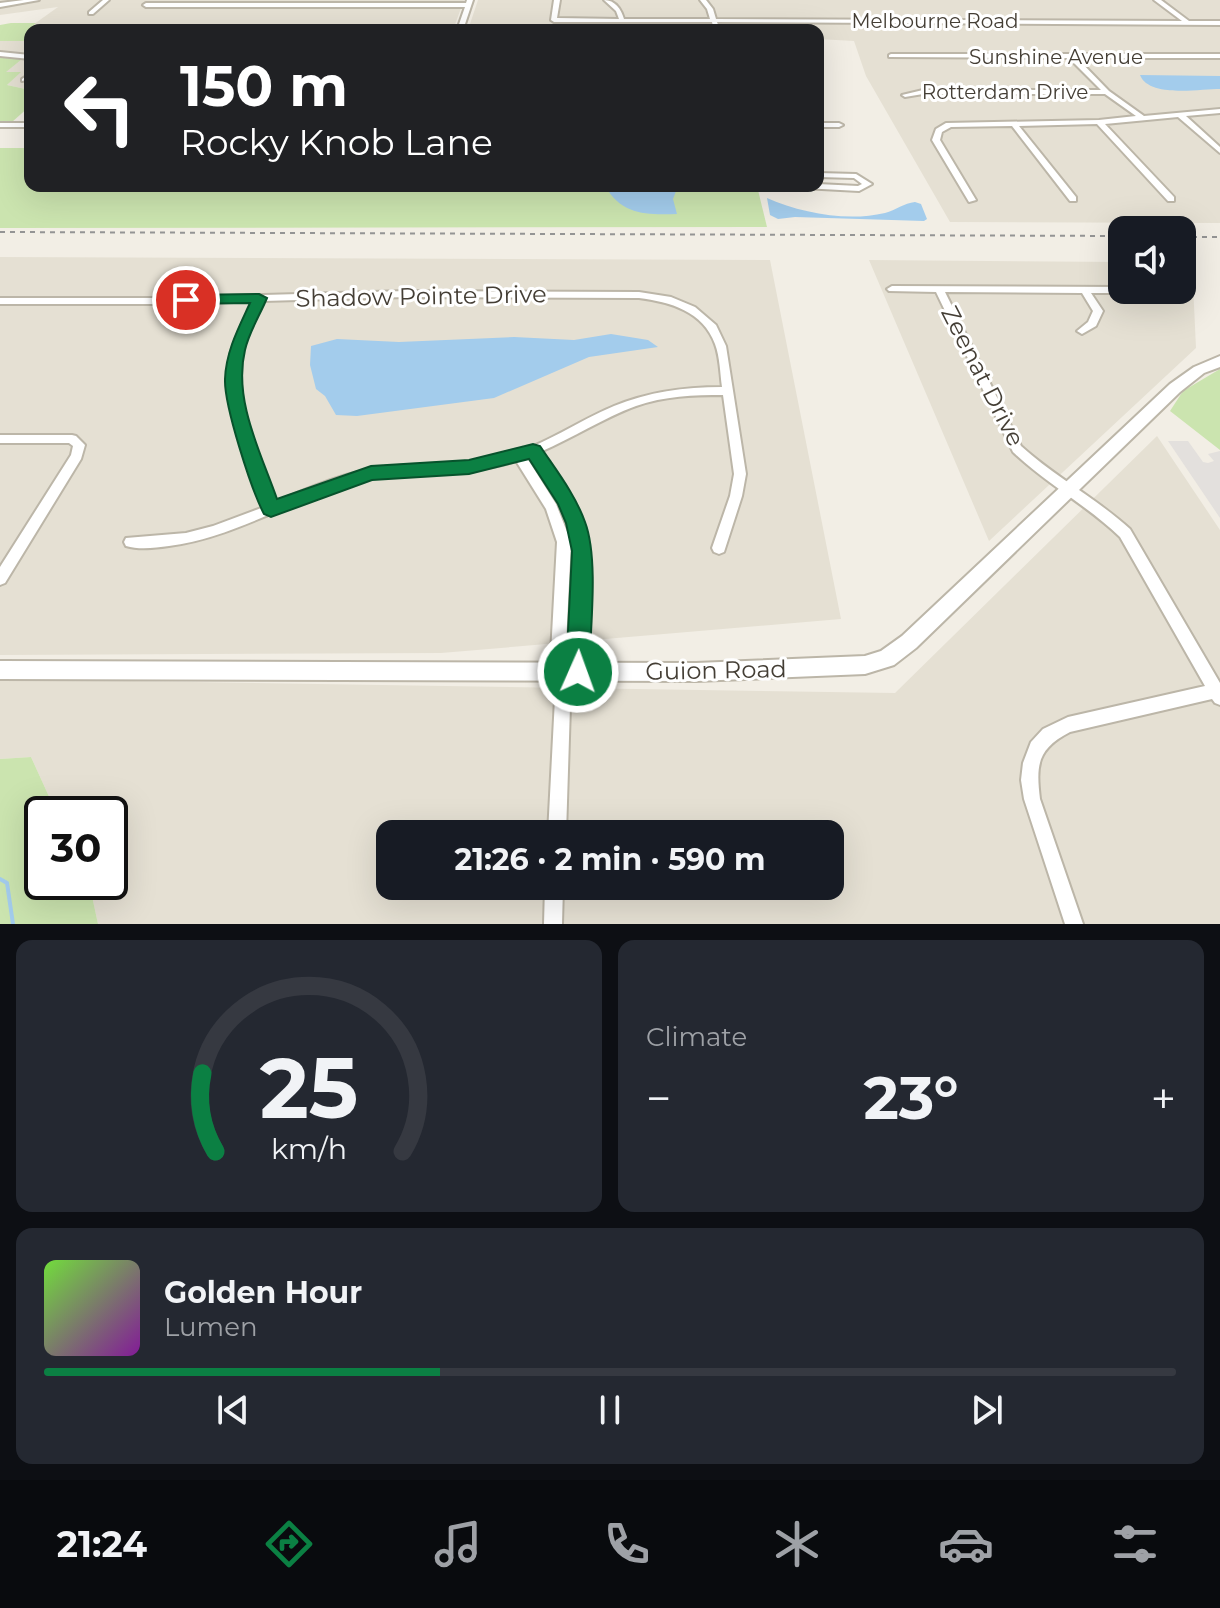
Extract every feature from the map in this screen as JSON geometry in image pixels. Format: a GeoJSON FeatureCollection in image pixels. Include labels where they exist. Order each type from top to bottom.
{"type":"FeatureCollection","features":[{"type":"Feature","properties":{"kind":"street"},"geometry":{"type":"LineString","coordinates":[[0,5],[36,0]]}},
{"type":"Feature","properties":{"kind":"street"},"geometry":{"type":"LineString","coordinates":[[91,13],[106,0]]}},
{"type":"Feature","properties":{"kind":"street","name":"Melbourne Road"},"geometry":{"type":"LineString","coordinates":[[557,0],[554,20],[1220,23]]}},
{"type":"Feature","properties":{"kind":"street"},"geometry":{"type":"LineString","coordinates":[[607,0],[618,8],[622,20]]}},
{"type":"Feature","properties":{"kind":"street"},"geometry":{"type":"LineString","coordinates":[[703,0],[716,24]]}},
{"type":"Feature","properties":{"kind":"street"},"geometry":{"type":"LineString","coordinates":[[1157,0],[1187,23]]}},
{"type":"Feature","properties":{"kind":"street"},"geometry":{"type":"LineString","coordinates":[[279,12],[286,2]]}},
{"type":"Feature","properties":{"kind":"street"},"geometry":{"type":"LineString","coordinates":[[146,5],[469,2],[462,24]]}},
{"type":"Feature","properties":{"kind":"street"},"geometry":{"type":"LineString","coordinates":[[0,54],[24,56]]}},
{"type":"Feature","properties":{"kind":"street","name":"Sunshine Avenue"},"geometry":{"type":"LineString","coordinates":[[891,56],[1220,56]]}},
{"type":"Feature","properties":{"kind":"street"},"geometry":{"type":"LineString","coordinates":[[1072,57],[1107,92],[1144,119]]}},
{"type":"Feature","properties":{"kind":"street","name":"Rotterdam Drive"},"geometry":{"type":"LineString","coordinates":[[905,95],[923,92],[1107,92]]}},
{"type":"Feature","properties":{"kind":"street"},"geometry":{"type":"LineString","coordinates":[[972,200],[936,140],[943,128],[959,123],[1099,122],[1220,111]]}},
{"type":"Feature","properties":{"kind":"street"},"geometry":{"type":"LineString","coordinates":[[1180,115],[1220,151]]}},
{"type":"Feature","properties":{"kind":"street"},"geometry":{"type":"LineString","coordinates":[[1099,122],[1171,199]]}},
{"type":"Feature","properties":{"kind":"street"},"geometry":{"type":"LineString","coordinates":[[1013,123],[1073,199]]}},
{"type":"Feature","properties":{"kind":"street"},"geometry":{"type":"LineString","coordinates":[[0,125],[24,125]]}},
{"type":"Feature","properties":{"kind":"street"},"geometry":{"type":"LineString","coordinates":[[824,125],[839,125]]}},
{"type":"Feature","properties":{"kind":"street"},"geometry":{"type":"LineString","coordinates":[[824,175],[859,176],[868,184],[859,189],[824,187]]}},
{"type":"Feature","properties":{"kind":"street"},"geometry":{"type":"LineString","coordinates":[[892,289],[1108,290]]}},
{"type":"Feature","properties":{"kind":"street","name":"Zeenat Drive"},"geometry":{"type":"LineString","coordinates":[[939,289],[1011,441],[1026,459],[1106,515],[1134,545],[1218,695]]}},
{"type":"Feature","properties":{"kind":"street"},"geometry":{"type":"LineString","coordinates":[[1082,331],[1092,324],[1098,311],[1084,289]]}},
{"type":"Feature","properties":{"kind":"street","name":"Shadow Pointe Drive"},"geometry":{"type":"LineString","coordinates":[[0,301],[407,294],[650,296],[692,309],[712,327],[720,341],[740,474],[719,548]]}},
{"type":"Feature","properties":{"kind":"street"},"geometry":{"type":"LineString","coordinates":[[259,298],[237,348],[233,380],[237,406],[271,509]]}},
{"type":"Feature","properties":{"kind":"street","name":"Guion Road"},"geometry":{"type":"LineString","coordinates":[[0,670],[710,672],[872,664],[909,642],[1179,384],[1220,361]]}},
{"type":"Feature","properties":{"kind":"street"},"geometry":{"type":"LineString","coordinates":[[131,542],[188,539],[371,473],[469,467],[519,456],[640,401],[685,392],[728,391]]}},
{"type":"Feature","properties":{"kind":"street"},"geometry":{"type":"LineString","coordinates":[[0,439],[72,439],[79,445],[77,456],[0,579]]}},
{"type":"Feature","properties":{"kind":"street"},"geometry":{"type":"LineString","coordinates":[[533,451],[566,501],[576,523],[582,551],[566,672]]}},
{"type":"Feature","properties":{"kind":"street"},"geometry":{"type":"LineString","coordinates":[[519,456],[552,508],[564,542],[566,672],[558,820]]}},
{"type":"Feature","properties":{"kind":"street"},"geometry":{"type":"LineString","coordinates":[[1074,924],[1032,801],[1029,773],[1039,744],[1052,732],[1068,725],[1218,695]]}},
{"type":"Feature","properties":{"kind":"street"},"geometry":{"type":"LineString","coordinates":[[553,924],[554,900]]}},
{"type":"Feature","properties":{"kind":"shaded area"},"geometry":{"type":"Polygon","coordinates":[[[0,0],[464,0],[455,24],[34,24],[58,7],[0,15],[0,0]]]}},
{"type":"Feature","properties":{"kind":"shaded area"},"geometry":{"type":"Polygon","coordinates":[[[478,0],[1220,0],[1220,223],[1196,223],[1196,216],[1108,216],[1108,223],[950,222],[866,76],[854,41],[824,39],[824,24],[470,24],[478,0]]]}},
{"type":"Feature","properties":{"kind":"shaded area"},"geometry":{"type":"Polygon","coordinates":[[[0,41],[24,41],[24,89],[7,85],[20,72],[5,72],[20,59],[0,57],[0,41]]]}},
{"type":"Feature","properties":{"kind":"shaded area"},"geometry":{"type":"Polygon","coordinates":[[[0,257],[770,260],[841,619],[441,653],[0,655],[0,257]]]}},
{"type":"Feature","properties":{"kind":"shaded area"},"geometry":{"type":"Polygon","coordinates":[[[869,260],[1108,262],[1108,304],[1194,304],[1196,348],[989,541],[869,260]]]}},
{"type":"Feature","properties":{"kind":"shaded area"},"geometry":{"type":"Polygon","coordinates":[[[1157,436],[1220,530],[1220,924],[98,924],[93,900],[128,900],[128,796],[49,796],[31,757],[0,759],[0,679],[895,693],[1157,436]]]}},
{"type":"Feature","properties":{"kind":"shaded area"},"geometry":{"type":"Polygon","coordinates":[[[1168,441],[1188,441],[1203,462],[1208,463],[1214,461],[1208,454],[1220,451],[1220,518],[1168,441]]]}},
{"type":"Feature","properties":{"kind":"green space"},"geometry":{"type":"Polygon","coordinates":[[[36,23],[24,24],[24,41],[0,41],[0,25],[36,23]]]}},
{"type":"Feature","properties":{"kind":"green space"},"geometry":{"type":"Polygon","coordinates":[[[0,57],[22,59],[6,72],[21,72],[7,85],[24,89],[24,111],[12,122],[0,122],[0,57]]]}},
{"type":"Feature","properties":{"kind":"green space"},"geometry":{"type":"Polygon","coordinates":[[[0,148],[24,148],[24,192],[758,192],[767,227],[0,228],[0,148]]]}},
{"type":"Feature","properties":{"kind":"green space"},"geometry":{"type":"Polygon","coordinates":[[[1220,369],[1220,450],[1170,411],[1183,391],[1220,369]]]}},
{"type":"Feature","properties":{"kind":"green space"},"geometry":{"type":"Polygon","coordinates":[[[31,757],[49,796],[24,796],[24,900],[93,900],[98,924],[0,924],[0,759],[31,757]]]}},
{"type":"Feature","properties":{"kind":"water"},"geometry":{"type":"Polygon","coordinates":[[[1140,75],[1220,76],[1220,89],[1164,90],[1145,82],[1140,75]]]}},
{"type":"Feature","properties":{"kind":"water"},"geometry":{"type":"Polygon","coordinates":[[[609,192],[676,192],[673,199],[677,214],[636,211],[609,192]]]}},
{"type":"Feature","properties":{"kind":"water"},"geometry":{"type":"Polygon","coordinates":[[[767,198],[809,212],[855,217],[885,213],[915,202],[921,204],[927,219],[778,219],[770,215],[767,198]]]}},
{"type":"Feature","properties":{"kind":"water"},"geometry":{"type":"Polygon","coordinates":[[[611,334],[648,340],[658,347],[589,357],[494,398],[357,416],[336,415],[325,396],[316,389],[310,365],[311,346],[337,339],[399,342],[514,337],[574,340],[611,334]]]}},
{"type":"Feature","properties":{"kind":"waterway"},"geometry":{"type":"LineString","coordinates":[[0,879],[7,883],[13,924]]}},
{"type":"Feature","properties":{"kind":"railway"},"geometry":{"type":"LineString","coordinates":[[0,232],[1108,236]]}},
{"type":"Feature","properties":{"kind":"railway"},"geometry":{"type":"LineString","coordinates":[[1196,237],[1220,237]]}},
{"type":"Feature","properties":{"kind":"route"},"geometry":{"type":"LineString","coordinates":[[186,300],[259,298],[237,348],[233,380],[237,406],[271,509],[371,473],[469,467],[533,451],[566,501],[576,523],[582,551],[578,672]]}}]}
